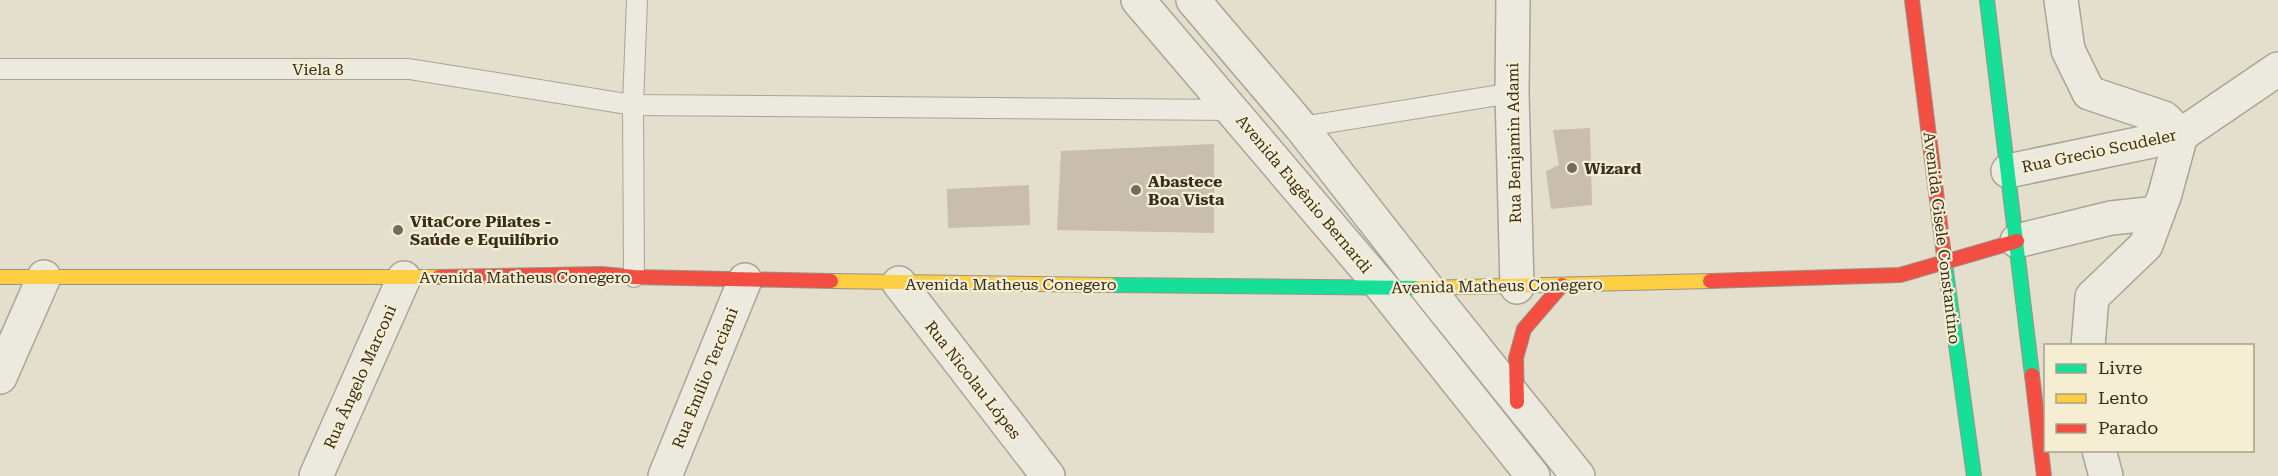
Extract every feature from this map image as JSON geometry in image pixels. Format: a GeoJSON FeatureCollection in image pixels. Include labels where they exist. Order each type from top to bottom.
{"type":"FeatureCollection","features":[{"type":"Feature","properties":{"kind":"main road","name":"Avenida Gisele Constantino"},"geometry":{"type":"LineString","coordinates":[[1912,0],[1974,476]]}},
{"type":"Feature","properties":{"kind":"main road"},"geometry":{"type":"LineString","coordinates":[[1987,0],[2044,476]]}},
{"type":"Feature","properties":{"kind":"main road","name":"Avenida Matheus Conegero"},"geometry":{"type":"LineString","coordinates":[[0,277],[404,278],[601,274],[634,277],[899,283],[1383,288],[1517,287],[1900,275],[2017,241]]}},
{"type":"Feature","properties":{"kind":"main road"},"geometry":{"type":"LineString","coordinates":[[1518,402],[1516,358],[1524,329],[1562,285]]}},
{"type":"Feature","properties":{"kind":"street","name":"Avenida Eugênio Bernardi"},"geometry":{"type":"LineString","coordinates":[[1137,0],[1383,288],[1533,476]]}},
{"type":"Feature","properties":{"kind":"street"},"geometry":{"type":"LineString","coordinates":[[1193,0],[1301,127],[1578,476]]}},
{"type":"Feature","properties":{"kind":"street","name":"Rua Benjamin Adami"},"geometry":{"type":"LineString","coordinates":[[1513,0],[1512,93],[1517,287]]}},
{"type":"Feature","properties":{"kind":"street"},"geometry":{"type":"LineString","coordinates":[[2061,0],[2068,50],[2089,93],[2164,118],[2181,135],[2146,245],[2092,297],[2088,344]]}},
{"type":"Feature","properties":{"kind":"street","name":"Rua Grecio Scudeler"},"geometry":{"type":"LineString","coordinates":[[2008,171],[2181,135],[2278,69]]}},
{"type":"Feature","properties":{"kind":"street"},"geometry":{"type":"LineString","coordinates":[[2017,241],[2111,219],[2158,213]]}},
{"type":"Feature","properties":{"kind":"street"},"geometry":{"type":"LineString","coordinates":[[0,377],[44,277]]}},
{"type":"Feature","properties":{"kind":"street","name":"Rua Ângelo Marconi"},"geometry":{"type":"LineString","coordinates":[[316,476],[404,278]]}},
{"type":"Feature","properties":{"kind":"street","name":"Rua Emílio Terciani"},"geometry":{"type":"LineString","coordinates":[[665,476],[745,280]]}},
{"type":"Feature","properties":{"kind":"street","name":"Rua Nicolau Lópes"},"geometry":{"type":"LineString","coordinates":[[899,283],[1048,476]]}},
{"type":"Feature","properties":{"kind":"street"},"geometry":{"type":"LineString","coordinates":[[2100,452],[2106,476]]}},
{"type":"Feature","properties":{"kind":"lane"},"geometry":{"type":"LineString","coordinates":[[634,277],[633,105],[637,0]]}},
{"type":"Feature","properties":{"kind":"lane","name":"Viela 8"},"geometry":{"type":"LineString","coordinates":[[0,69],[409,69],[633,105],[1233,110]]}},
{"type":"Feature","properties":{"kind":"lane"},"geometry":{"type":"LineString","coordinates":[[1301,127],[1512,93]]}},
{"type":"Feature","properties":{"kind":"building","name":"Wizard"},"geometry":{"type":"Polygon","coordinates":[[[1590,128],[1592,205],[1551,209],[1546,171],[1559,165],[1553,130],[1590,128]]]}},
{"type":"Feature","properties":{"kind":"building","name":"Abastece Boa Vista"},"geometry":{"type":"Polygon","coordinates":[[[1214,144],[1214,233],[1057,230],[1061,151],[1214,144]]]}},
{"type":"Feature","properties":{"kind":"building"},"geometry":{"type":"Polygon","coordinates":[[[1029,185],[1030,225],[948,228],[947,189],[1029,185]]]}},
{"type":"Feature","properties":{"kind":"traffic: fast"},"geometry":{"type":"LineString","coordinates":[[1987,0],[2032,375]]}},
{"type":"Feature","properties":{"kind":"traffic: fast"},"geometry":{"type":"LineString","coordinates":[[1945,264],[1974,476]]}},
{"type":"Feature","properties":{"kind":"traffic: fast"},"geometry":{"type":"LineString","coordinates":[[1110,285],[1419,288]]}},
{"type":"Feature","properties":{"kind":"traffic: slow"},"geometry":{"type":"LineString","coordinates":[[0,277],[439,277]]}},
{"type":"Feature","properties":{"kind":"traffic: slow"},"geometry":{"type":"LineString","coordinates":[[831,281],[1110,285]]}},
{"type":"Feature","properties":{"kind":"traffic: slow"},"geometry":{"type":"LineString","coordinates":[[1419,288],[1710,281]]}},
{"type":"Feature","properties":{"kind":"traffic: jam"},"geometry":{"type":"LineString","coordinates":[[1912,0],[1945,264]]}},
{"type":"Feature","properties":{"kind":"traffic: jam"},"geometry":{"type":"LineString","coordinates":[[1710,281],[1900,275],[2017,241]]}},
{"type":"Feature","properties":{"kind":"traffic: jam"},"geometry":{"type":"LineString","coordinates":[[439,277],[601,274],[634,277],[831,281]]}},
{"type":"Feature","properties":{"kind":"traffic: jam"},"geometry":{"type":"LineString","coordinates":[[1517,402],[1516,358],[1524,329],[1562,285]]}},
{"type":"Feature","properties":{"kind":"traffic: jam"},"geometry":{"type":"LineString","coordinates":[[2032,375],[2044,476]]}},
{"type":"Feature","properties":{"kind":"place","name":"Wizard"},"geometry":{"type":"Point","coordinates":[1572,168]}},
{"type":"Feature","properties":{"kind":"place","name":"Abastece Boa Vista"},"geometry":{"type":"Point","coordinates":[1136,190]}},
{"type":"Feature","properties":{"kind":"place","name":"VitaCore Pilates - Saúde e Equilíbrio"},"geometry":{"type":"Point","coordinates":[398,230]}}]}
